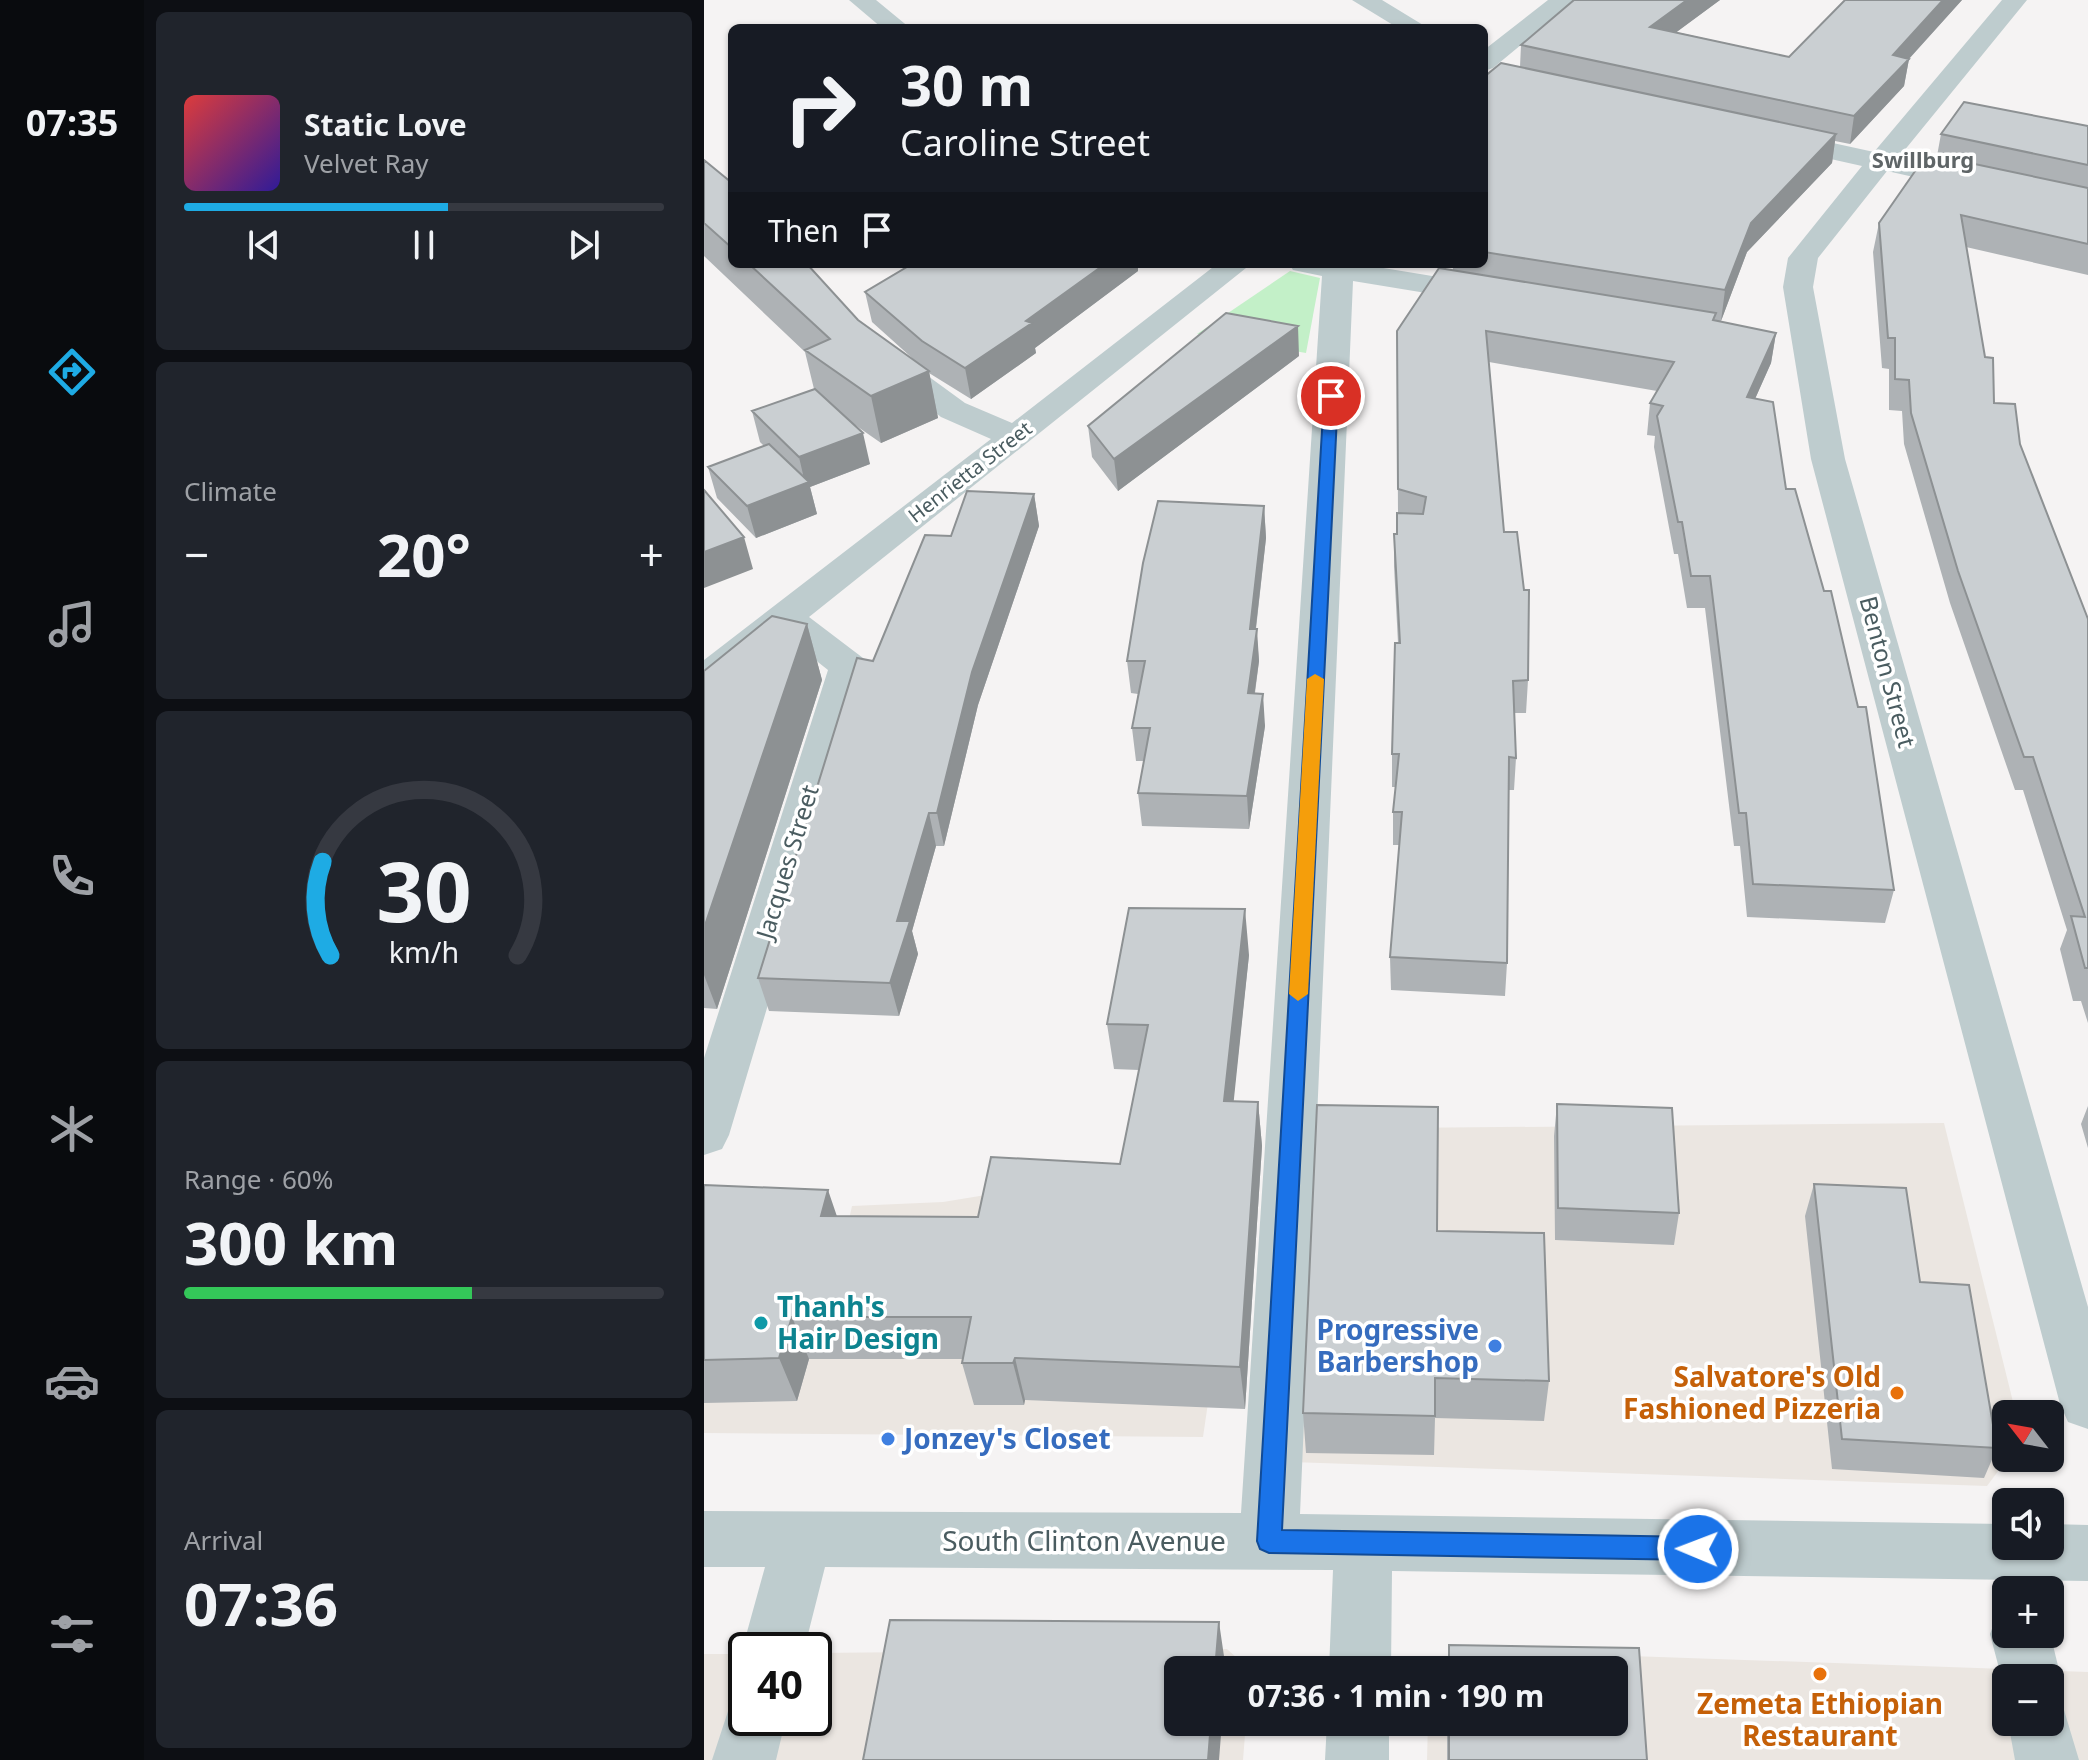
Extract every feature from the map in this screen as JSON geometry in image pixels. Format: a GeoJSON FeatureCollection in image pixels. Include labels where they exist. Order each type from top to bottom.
{"type":"FeatureCollection","features":[{"type":"Feature","properties":{"kind":"street"},"geometry":{"type":"LineString","coordinates":[[861,0],[893,24]]}},
{"type":"Feature","properties":{"kind":"street"},"geometry":{"type":"LineString","coordinates":[[1364,0],[1409,24]]}},
{"type":"Feature","properties":{"kind":"street"},"geometry":{"type":"LineString","coordinates":[[1489,72],[1563,0]]}},
{"type":"Feature","properties":{"kind":"street","name":"Benton Street"},"geometry":{"type":"LineString","coordinates":[[2015,0],[1803,258],[1793,345],[1832,474],[2088,1404]]}},
{"type":"Feature","properties":{"kind":"street"},"geometry":{"type":"LineString","coordinates":[[1743,132],[2088,207]]}},
{"type":"Feature","properties":{"kind":"street","name":"Henrietta Street"},"geometry":{"type":"LineString","coordinates":[[704,680],[1016,437],[1222,268]]}},
{"type":"Feature","properties":{"kind":"street"},"geometry":{"type":"LineString","coordinates":[[1269,1541],[1321,268]]}},
{"type":"Feature","properties":{"kind":"street"},"geometry":{"type":"LineString","coordinates":[[1333,268],[1510,298]]}},
{"type":"Feature","properties":{"kind":"street"},"geometry":{"type":"LineString","coordinates":[[861,335],[881,357],[953,410],[1016,437]]}},
{"type":"Feature","properties":{"kind":"street","name":"Jacques Street"},"geometry":{"type":"LineString","coordinates":[[704,1135],[849,667],[785,617]]}},
{"type":"Feature","properties":{"kind":"street","name":"South Clinton Avenue"},"geometry":{"type":"LineString","coordinates":[[704,1539],[1269,1541],[2007,1571],[2088,1553]]}},
{"type":"Feature","properties":{"kind":"street"},"geometry":{"type":"LineString","coordinates":[[778,1632],[802,1540]]}},
{"type":"Feature","properties":{"kind":"street"},"geometry":{"type":"LineString","coordinates":[[1360,1656],[1363,1544]]}},
{"type":"Feature","properties":{"kind":"street"},"geometry":{"type":"LineString","coordinates":[[744,1760],[750,1736]]}},
{"type":"Feature","properties":{"kind":"street"},"geometry":{"type":"LineString","coordinates":[[1357,1760],[1358,1736]]}},
{"type":"Feature","properties":{"kind":"street"},"geometry":{"type":"LineString","coordinates":[[2042,1736],[2047,1760]]}},
{"type":"Feature","properties":{"kind":"shaded area"},"geometry":{"type":"Polygon","coordinates":[[[1944,1123],[2013,1400],[1992,1400],[1992,1472],[1998,1472],[1987,1486],[1291,1462],[1294,1129],[1944,1123]]]}},
{"type":"Feature","properties":{"kind":"shaded area"},"geometry":{"type":"Polygon","coordinates":[[[998,1193],[1231,1246],[1203,1437],[704,1433],[704,1221],[848,1224],[852,1206],[943,1202],[998,1193]]]}},
{"type":"Feature","properties":{"kind":"shaded area"},"geometry":{"type":"Polygon","coordinates":[[[1227,1649],[1235,1656],[1164,1656],[1164,1736],[1245,1736],[1243,1760],[704,1760],[704,1654],[728,1654],[728,1736],[832,1736],[832,1653],[1227,1649]]]}},
{"type":"Feature","properties":{"kind":"shaded area"},"geometry":{"type":"Polygon","coordinates":[[[1461,1650],[1992,1669],[1992,1736],[2064,1736],[2064,1671],[2088,1672],[2088,1760],[1427,1760],[1428,1736],[1628,1736],[1628,1656],[1455,1656],[1461,1650]]]}},
{"type":"Feature","properties":{"kind":"green space"},"geometry":{"type":"Polygon","coordinates":[[[1290,271],[1320,278],[1306,353],[1197,334],[1290,271]]]}},
{"type":"Feature","properties":{"kind":"building"},"geometry":{"type":"Polygon","coordinates":[[[1574,0],[1687,0],[1650,27],[1789,57],[1845,0],[1943,0],[1893,55],[1909,59],[1854,116],[1521,45],[1574,0]]]}},
{"type":"Feature","properties":{"kind":"building"},"geometry":{"type":"Polygon","coordinates":[[[1501,63],[1836,134],[1751,223],[1725,290],[1488,253],[1488,74],[1501,63]]]}},
{"type":"Feature","properties":{"kind":"building"},"geometry":{"type":"Polygon","coordinates":[[[1964,102],[2088,126],[2088,165],[1941,134],[1964,102]]]}},
{"type":"Feature","properties":{"kind":"building"},"geometry":{"type":"Polygon","coordinates":[[[1927,154],[2088,188],[2088,244],[1961,215],[1985,357],[1993,358],[1994,403],[2015,404],[2020,444],[2088,619],[2088,968],[2085,968],[2071,916],[2085,917],[2033,757],[2024,757],[1958,571],[1911,413],[1909,380],[1895,379],[1895,338],[1888,338],[1879,223],[1927,154]]]}},
{"type":"Feature","properties":{"kind":"building"},"geometry":{"type":"Polygon","coordinates":[[[704,160],[728,180],[728,244],[704,223],[704,160]]]}},
{"type":"Feature","properties":{"kind":"building"},"geometry":{"type":"Polygon","coordinates":[[[753,268],[811,268],[858,320],[929,371],[871,396],[805,350],[830,339],[753,268]]]}},
{"type":"Feature","properties":{"kind":"building"},"geometry":{"type":"Polygon","coordinates":[[[905,268],[1099,268],[1026,321],[1032,323],[965,368],[922,341],[865,292],[905,268]]]}},
{"type":"Feature","properties":{"kind":"building"},"geometry":{"type":"Polygon","coordinates":[[[1439,268],[1716,313],[1713,320],[1776,333],[1747,397],[1773,402],[1786,489],[1795,489],[1824,591],[1831,591],[1858,707],[1866,707],[1894,890],[1753,884],[1746,813],[1739,813],[1710,576],[1691,576],[1682,522],[1678,522],[1657,416],[1663,406],[1650,403],[1674,362],[1486,331],[1504,532],[1517,532],[1524,590],[1529,590],[1528,680],[1513,681],[1516,758],[1509,757],[1507,963],[1390,957],[1402,812],[1393,812],[1399,754],[1392,754],[1395,643],[1400,643],[1394,534],[1397,534],[1397,513],[1423,514],[1426,497],[1398,489],[1397,331],[1439,268]]]}},
{"type":"Feature","properties":{"kind":"building"},"geometry":{"type":"Polygon","coordinates":[[[1226,313],[1298,326],[1114,459],[1088,426],[1226,313]]]}},
{"type":"Feature","properties":{"kind":"building"},"geometry":{"type":"Polygon","coordinates":[[[815,389],[863,433],[799,457],[752,411],[815,389]]]}},
{"type":"Feature","properties":{"kind":"building"},"geometry":{"type":"Polygon","coordinates":[[[769,444],[809,482],[747,506],[708,467],[769,444]]]}},
{"type":"Feature","properties":{"kind":"building"},"geometry":{"type":"Polygon","coordinates":[[[704,490],[744,537],[704,552],[704,490]]]}},
{"type":"Feature","properties":{"kind":"building"},"geometry":{"type":"Polygon","coordinates":[[[967,491],[1034,494],[972,672],[937,813],[929,813],[897,921],[910,921],[890,983],[758,978],[857,658],[873,661],[925,535],[951,536],[967,491]]]}},
{"type":"Feature","properties":{"kind":"building"},"geometry":{"type":"Polygon","coordinates":[[[1158,501],[1264,506],[1250,629],[1257,629],[1248,693],[1263,694],[1247,796],[1138,793],[1150,728],[1132,728],[1145,661],[1127,661],[1143,563],[1158,501]]]}},
{"type":"Feature","properties":{"kind":"building"},"geometry":{"type":"Polygon","coordinates":[[[772,616],[807,624],[704,928],[704,671],[772,616]]]}},
{"type":"Feature","properties":{"kind":"building"},"geometry":{"type":"Polygon","coordinates":[[[1129,908],[1245,909],[1224,1101],[1258,1102],[1240,1367],[1015,1358],[1013,1363],[962,1363],[971,1317],[792,1317],[779,1358],[704,1360],[704,1185],[828,1190],[821,1216],[978,1217],[991,1157],[1120,1164],[1148,1025],[1107,1024],[1129,908]]]}},
{"type":"Feature","properties":{"kind":"building"},"geometry":{"type":"Polygon","coordinates":[[[1557,1104],[1672,1108],[1679,1213],[1558,1208],[1557,1104]]]}},
{"type":"Feature","properties":{"kind":"building"},"geometry":{"type":"Polygon","coordinates":[[[1317,1105],[1438,1107],[1437,1231],[1544,1233],[1549,1381],[1435,1378],[1435,1416],[1303,1413],[1317,1105]]]}},
{"type":"Feature","properties":{"kind":"building","name":"Salvatore's Old Fashioned Pizzeria"},"geometry":{"type":"Polygon","coordinates":[[[1814,1184],[1906,1188],[1920,1282],[1969,1285],[1992,1419],[1992,1448],[1842,1439],[1814,1184]]]}},
{"type":"Feature","properties":{"kind":"building"},"geometry":{"type":"Polygon","coordinates":[[[890,1620],[1219,1622],[1216,1656],[1164,1656],[1164,1736],[1210,1736],[1208,1760],[863,1760],[890,1620]]]}},
{"type":"Feature","properties":{"kind":"building"},"geometry":{"type":"Polygon","coordinates":[[[1449,1645],[1639,1648],[1647,1760],[1449,1760],[1449,1736],[1628,1736],[1628,1656],[1449,1656],[1449,1645]]]}},
{"type":"Feature","properties":{"kind":"slow traffic"},"geometry":{"type":"LineString","coordinates":[[1298,994],[1315,679]]}},
{"type":"Feature","properties":{"kind":"place","name":"Thanh's Hair Design"},"geometry":{"type":"Point","coordinates":[761,1323]}},
{"type":"Feature","properties":{"kind":"place","name":"Progressive Barbershop"},"geometry":{"type":"Point","coordinates":[1495,1346]}},
{"type":"Feature","properties":{"kind":"place","name":"Salvatore's Old Fashioned Pizzeria"},"geometry":{"type":"Point","coordinates":[1897,1393]}},
{"type":"Feature","properties":{"kind":"place","name":"Jonzey's Closet"},"geometry":{"type":"Point","coordinates":[888,1439]}},
{"type":"Feature","properties":{"kind":"place","name":"Zemeta Ethiopian Restaurant"},"geometry":{"type":"Point","coordinates":[1820,1674]}},
{"type":"Feature","properties":{"kind":"district","name":"Swillburg"},"geometry":{"type":"Point","coordinates":[1923,160]}},
{"type":"Feature","properties":{"kind":"route"},"geometry":{"type":"LineString","coordinates":[[1331,396],[1269,1541],[1698,1549]]}}]}
